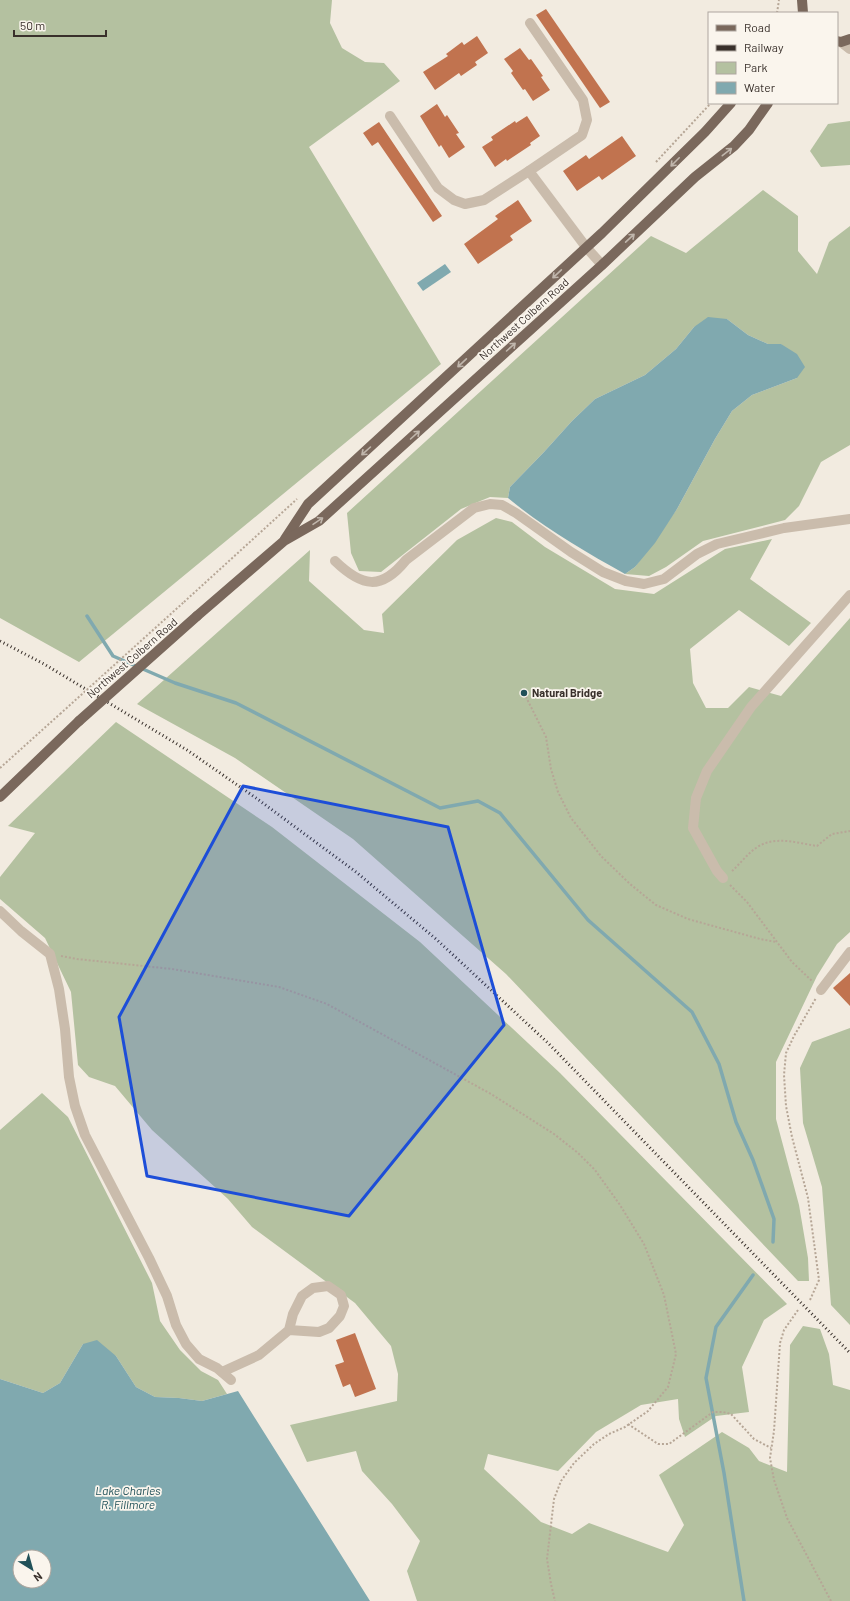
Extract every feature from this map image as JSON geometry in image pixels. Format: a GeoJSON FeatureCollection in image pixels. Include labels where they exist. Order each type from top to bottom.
{"type":"FeatureCollection","features":[{"type":"Feature","properties":{"kind":"main road","name":"Northwest Colbern Road"},"geometry":{"type":"LineString","coordinates":[[284,541],[308,504],[653,184],[705,132],[730,104]]}},
{"type":"Feature","properties":{"kind":"main road","name":"Northwest Colbern Road"},"geometry":{"type":"LineString","coordinates":[[0,797],[79,721],[197,616],[284,541],[320,521],[602,265],[695,177],[734,146],[749,130],[767,104]]}},
{"type":"Feature","properties":{"kind":"street"},"geometry":{"type":"LineString","coordinates":[[390,116],[438,188],[454,200],[465,204],[484,200],[529,171],[582,135],[587,120],[583,100],[530,23]]}},
{"type":"Feature","properties":{"kind":"street"},"geometry":{"type":"LineString","coordinates":[[842,40],[850,49]]}},
{"type":"Feature","properties":{"kind":"street"},"geometry":{"type":"LineString","coordinates":[[529,171],[586,247],[602,265]]}},
{"type":"Feature","properties":{"kind":"street"},"geometry":{"type":"LineString","coordinates":[[335,561],[355,578],[364,581],[382,581],[389,578],[406,560],[474,508],[490,504],[502,505],[516,513],[571,552],[603,572],[626,581],[644,584],[664,579],[697,554],[717,544],[784,528],[850,518]]}},
{"type":"Feature","properties":{"kind":"street"},"geometry":{"type":"LineString","coordinates":[[724,878],[717,871],[693,828],[696,798],[707,771],[751,707],[850,595]]}},
{"type":"Feature","properties":{"kind":"street"},"geometry":{"type":"LineString","coordinates":[[0,911],[21,931],[50,954],[59,989],[65,1030],[69,1077],[75,1106],[85,1135],[149,1258],[167,1296],[176,1325],[186,1344],[200,1359],[217,1368],[231,1380]]}},
{"type":"Feature","properties":{"kind":"street"},"geometry":{"type":"LineString","coordinates":[[821,990],[850,952]]}},
{"type":"Feature","properties":{"kind":"street"},"geometry":{"type":"LineString","coordinates":[[222,1372],[259,1355],[289,1330],[293,1314],[302,1296],[313,1288],[328,1286],[341,1295],[344,1306],[340,1316],[329,1328],[319,1332],[289,1330]]}},
{"type":"Feature","properties":{"kind":"path"},"geometry":{"type":"LineString","coordinates":[[777,12],[779,0]]}},
{"type":"Feature","properties":{"kind":"path"},"geometry":{"type":"LineString","coordinates":[[0,768],[184,602]]}},
{"type":"Feature","properties":{"kind":"path"},"geometry":{"type":"LineString","coordinates":[[524,693],[546,737],[553,775],[558,792],[571,818],[601,856],[630,884],[656,905],[688,919],[760,939],[777,942]]}},
{"type":"Feature","properties":{"kind":"path"},"geometry":{"type":"LineString","coordinates":[[810,1300],[819,1280],[808,1198],[792,1137],[786,1106],[784,1075],[786,1053],[811,1004],[821,990],[792,962],[747,902],[724,878],[755,848],[766,842],[780,840],[817,846],[832,834],[850,831]]}},
{"type":"Feature","properties":{"kind":"path"},"geometry":{"type":"LineString","coordinates":[[50,954],[77,959],[172,969],[279,987],[327,1004],[491,1094],[554,1134],[595,1170],[620,1205],[644,1244],[664,1295],[676,1354],[668,1387],[648,1411],[594,1444],[574,1463],[560,1481],[554,1499],[547,1558],[550,1584],[555,1601]]}},
{"type":"Feature","properties":{"kind":"path"},"geometry":{"type":"LineString","coordinates":[[798,1310],[784,1330],[780,1343],[779,1374],[770,1458],[774,1480],[787,1518],[832,1601]]}},
{"type":"Feature","properties":{"kind":"path"},"geometry":{"type":"LineString","coordinates":[[628,1424],[658,1444],[669,1444],[713,1412],[723,1412],[731,1414],[754,1439],[771,1448]]}},
{"type":"Feature","properties":{"kind":"highlighted area"},"geometry":{"type":"Polygon","coordinates":[[[243,786],[448,827],[504,1025],[349,1216],[147,1176],[119,1017],[243,786]]]}},
{"type":"Feature","properties":{"kind":"green space"},"geometry":{"type":"Polygon","coordinates":[[[0,0],[332,0],[330,23],[342,48],[365,62],[384,63],[400,81],[309,147],[441,364],[79,662],[0,618],[0,0]]]}},
{"type":"Feature","properties":{"kind":"green space"},"geometry":{"type":"Polygon","coordinates":[[[850,121],[850,165],[821,167],[810,151],[828,124],[850,121]]]}},
{"type":"Feature","properties":{"kind":"green space"},"geometry":{"type":"Polygon","coordinates":[[[763,190],[798,216],[798,251],[817,274],[829,242],[850,226],[850,445],[821,462],[799,506],[785,520],[703,541],[666,567],[649,576],[625,574],[635,567],[677,509],[732,411],[752,395],[797,378],[781,344],[768,344],[748,335],[727,319],[694,327],[676,349],[645,375],[595,399],[572,421],[510,487],[508,498],[490,497],[461,509],[381,572],[359,571],[351,553],[347,513],[651,236],[686,253],[763,190]]]}},
{"type":"Feature","properties":{"kind":"green space"},"geometry":{"type":"Polygon","coordinates":[[[496,518],[512,522],[545,547],[615,589],[654,594],[725,549],[772,539],[750,579],[811,623],[789,646],[739,610],[690,649],[693,683],[706,708],[728,708],[749,687],[781,696],[850,618],[850,932],[837,944],[817,976],[776,1062],[776,1119],[799,1205],[808,1258],[809,1281],[798,1281],[506,974],[353,839],[235,758],[137,704],[310,550],[309,581],[364,630],[384,633],[382,614],[457,540],[496,518]]]}},
{"type":"Feature","properties":{"kind":"green space"},"geometry":{"type":"Polygon","coordinates":[[[116,722],[272,827],[420,942],[560,1073],[787,1304],[764,1320],[742,1367],[749,1412],[716,1416],[685,1437],[679,1419],[678,1399],[641,1405],[596,1432],[558,1471],[488,1454],[484,1469],[541,1522],[572,1534],[589,1523],[668,1552],[684,1525],[659,1475],[722,1432],[749,1448],[759,1461],[787,1472],[790,1345],[803,1326],[820,1329],[829,1354],[833,1385],[850,1390],[850,1601],[417,1601],[407,1571],[420,1541],[392,1504],[362,1471],[356,1451],[307,1462],[290,1425],[397,1401],[398,1374],[391,1346],[355,1303],[252,1227],[228,1199],[152,1130],[115,1086],[89,1077],[78,1065],[71,992],[45,938],[0,899],[0,877],[35,833],[8,826],[116,722]]]}},
{"type":"Feature","properties":{"kind":"green space"},"geometry":{"type":"Polygon","coordinates":[[[850,1028],[850,1325],[831,1305],[822,1187],[803,1123],[800,1068],[812,1042],[850,1028]]]}},
{"type":"Feature","properties":{"kind":"green space"},"geometry":{"type":"Polygon","coordinates":[[[42,1093],[68,1117],[152,1283],[160,1321],[180,1350],[201,1371],[218,1380],[227,1394],[202,1401],[155,1397],[136,1387],[116,1356],[83,1344],[60,1383],[43,1393],[0,1379],[0,1130],[42,1093]]]}},
{"type":"Feature","properties":{"kind":"water"},"geometry":{"type":"Polygon","coordinates":[[[445,264],[451,272],[423,291],[417,283],[445,264]]]}},
{"type":"Feature","properties":{"kind":"water"},"geometry":{"type":"Polygon","coordinates":[[[708,317],[727,319],[748,335],[768,344],[781,344],[797,354],[805,367],[797,378],[752,395],[732,411],[677,509],[655,543],[635,567],[625,574],[565,539],[522,509],[508,498],[510,487],[572,421],[595,399],[645,375],[676,349],[694,327],[708,317]]]}},
{"type":"Feature","properties":{"kind":"water","name":"Lake Charles R. Fillmore"},"geometry":{"type":"Polygon","coordinates":[[[97,1340],[116,1356],[136,1387],[155,1397],[202,1401],[238,1391],[370,1601],[0,1601],[0,1379],[43,1393],[60,1383],[83,1344],[97,1340]]]}},
{"type":"Feature","properties":{"kind":"building"},"geometry":{"type":"Polygon","coordinates":[[[546,9],[610,102],[600,108],[536,15],[546,9]]]}},
{"type":"Feature","properties":{"kind":"building"},"geometry":{"type":"Polygon","coordinates":[[[477,36],[488,53],[475,62],[477,65],[461,76],[459,73],[435,90],[423,72],[448,56],[446,54],[462,42],[464,45],[477,36]]]}},
{"type":"Feature","properties":{"kind":"building"},"geometry":{"type":"Polygon","coordinates":[[[520,48],[529,60],[531,59],[543,76],[541,77],[550,90],[533,101],[511,73],[513,71],[504,59],[520,48]]]}},
{"type":"Feature","properties":{"kind":"building"},"geometry":{"type":"Polygon","coordinates":[[[437,104],[445,117],[447,115],[459,133],[456,134],[465,147],[449,158],[441,145],[439,147],[420,116],[437,104]]]}},
{"type":"Feature","properties":{"kind":"building"},"geometry":{"type":"Polygon","coordinates":[[[527,116],[540,136],[530,143],[531,145],[495,167],[482,147],[493,140],[491,137],[515,121],[516,123],[527,116]]]}},
{"type":"Feature","properties":{"kind":"building"},"geometry":{"type":"Polygon","coordinates":[[[379,122],[442,216],[433,222],[378,142],[372,146],[363,133],[379,122]]]}},
{"type":"Feature","properties":{"kind":"building"},"geometry":{"type":"Polygon","coordinates":[[[622,136],[636,156],[602,180],[599,176],[577,191],[563,171],[586,155],[589,159],[622,136]]]}},
{"type":"Feature","properties":{"kind":"building"},"geometry":{"type":"Polygon","coordinates":[[[518,200],[532,221],[510,236],[513,240],[478,264],[464,244],[498,219],[495,216],[518,200]]]}},
{"type":"Feature","properties":{"kind":"building"},"geometry":{"type":"Polygon","coordinates":[[[850,973],[850,1006],[833,988],[850,973]]]}},
{"type":"Feature","properties":{"kind":"building"},"geometry":{"type":"Polygon","coordinates":[[[355,1333],[376,1389],[355,1397],[350,1384],[343,1387],[335,1365],[344,1362],[336,1340],[355,1333]]]}},
{"type":"Feature","properties":{"kind":"waterway"},"geometry":{"type":"LineString","coordinates":[[87,616],[113,656],[175,683],[236,703],[440,808],[478,801],[500,813],[588,920],[692,1012],[719,1064],[736,1122],[753,1160],[774,1219],[773,1242]]}},
{"type":"Feature","properties":{"kind":"waterway"},"geometry":{"type":"LineString","coordinates":[[744,1601],[724,1473],[706,1378],[716,1327],[753,1275]]}},
{"type":"Feature","properties":{"kind":"railway"},"geometry":{"type":"LineString","coordinates":[[0,641],[44,664],[187,750],[256,798],[356,872],[436,939],[548,1043],[850,1353]]}},
{"type":"Feature","properties":{"kind":"place","name":"Natural Bridge"},"geometry":{"type":"Point","coordinates":[524,693]}}]}
